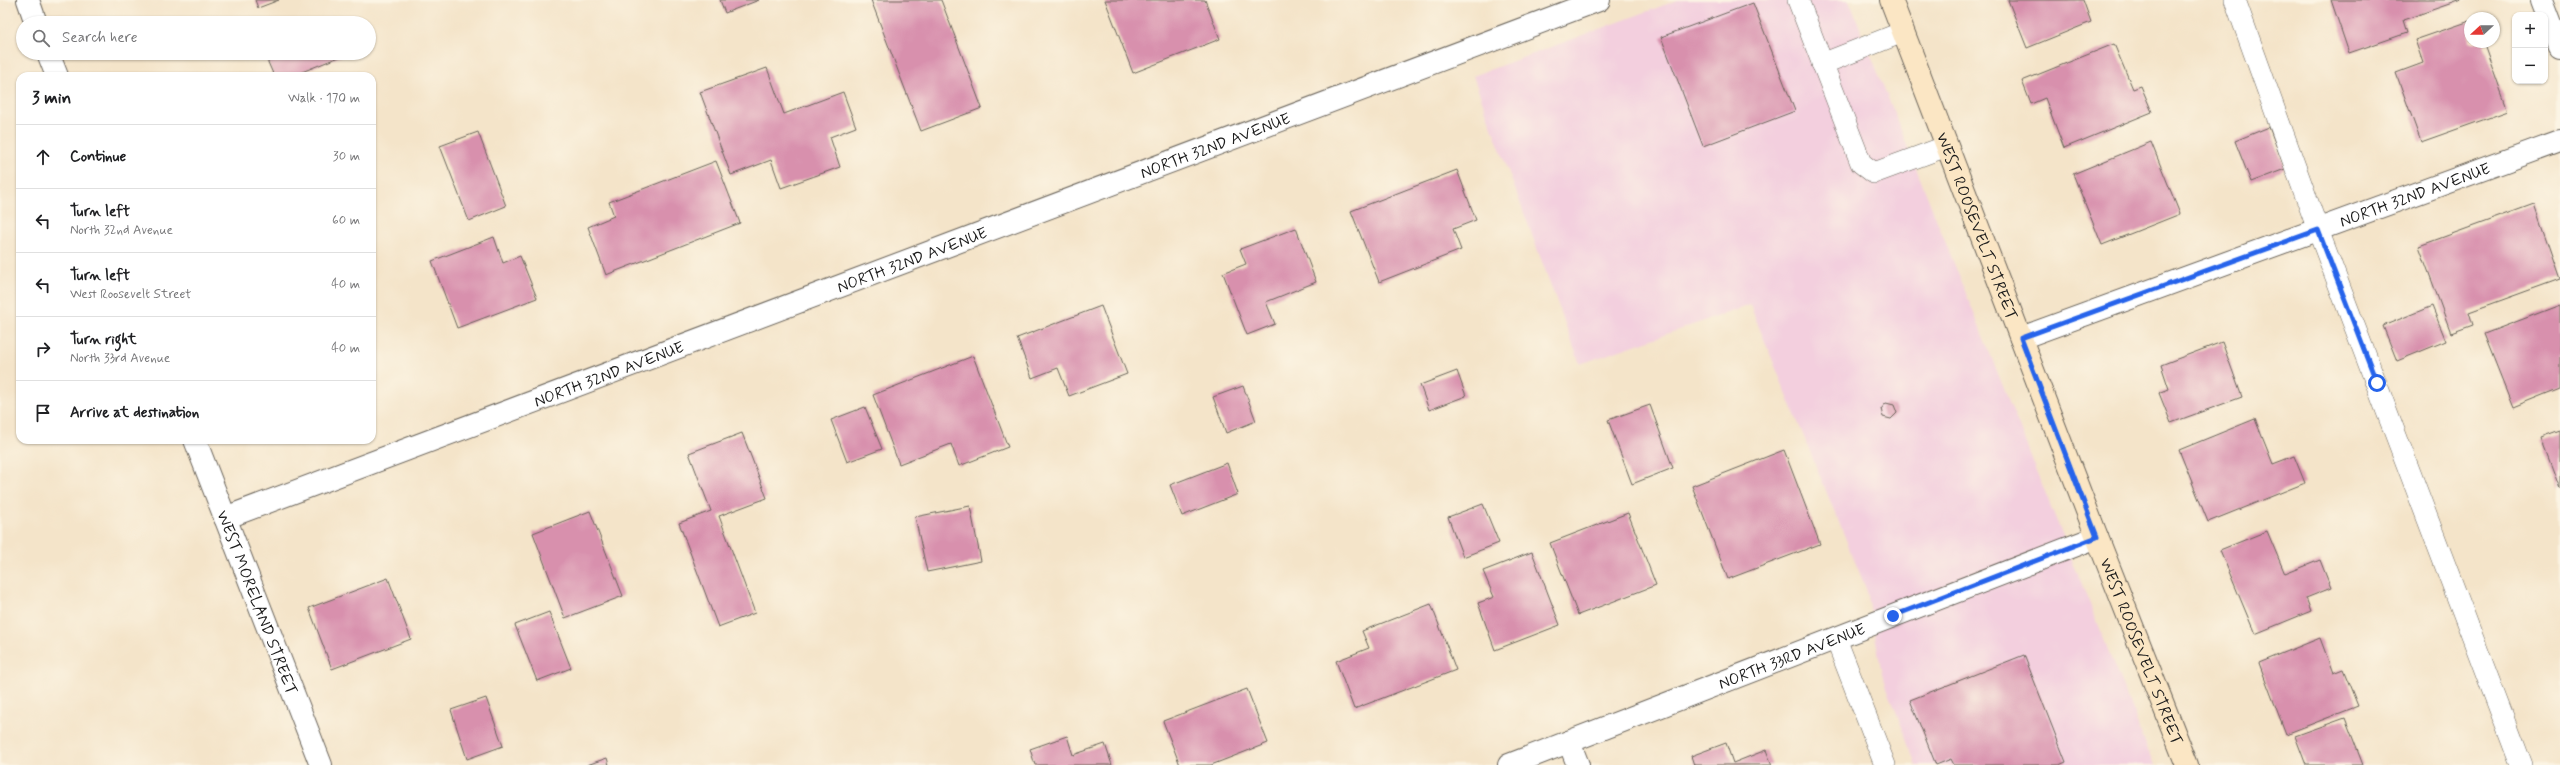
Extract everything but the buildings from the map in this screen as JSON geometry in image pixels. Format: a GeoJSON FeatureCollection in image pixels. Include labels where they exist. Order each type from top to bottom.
{"type":"FeatureCollection","features":[{"type":"Feature","properties":{"kind":"street"},"geometry":{"type":"LineString","coordinates":[[28,0],[34,16]]}},
{"type":"Feature","properties":{"kind":"street","name":"NORTH 32ND AVENUE"},"geometry":{"type":"LineString","coordinates":[[225,518],[1598,0]]}},
{"type":"Feature","properties":{"kind":"street","name":"WEST ROOSEVELT STREET"},"geometry":{"type":"LineString","coordinates":[[1891,0],[2097,537],[2187,765]]}},
{"type":"Feature","properties":{"kind":"street"},"geometry":{"type":"LineString","coordinates":[[2542,0],[2560,47]]}},
{"type":"Feature","properties":{"kind":"street"},"geometry":{"type":"LineString","coordinates":[[51,60],[55,72]]}},
{"type":"Feature","properties":{"kind":"street","name":"NORTH 32ND AVENUE"},"geometry":{"type":"LineString","coordinates":[[2021,338],[2560,141]]}},
{"type":"Feature","properties":{"kind":"street","name":"WEST MORELAND STREET"},"geometry":{"type":"LineString","coordinates":[[197,444],[320,765]]}},
{"type":"Feature","properties":{"kind":"street","name":"NORTH 33RD AVENUE"},"geometry":{"type":"LineString","coordinates":[[1509,765],[2097,537]]}},
{"type":"Feature","properties":{"kind":"street"},"geometry":{"type":"LineString","coordinates":[[1569,742],[1578,765]]}},
{"type":"Feature","properties":{"kind":"lane"},"geometry":{"type":"LineString","coordinates":[[1798,0],[1861,162],[1874,173],[1947,146]]}},
{"type":"Feature","properties":{"kind":"lane"},"geometry":{"type":"LineString","coordinates":[[2235,0],[2318,230],[2521,765]]}},
{"type":"Feature","properties":{"kind":"lane"},"geometry":{"type":"LineString","coordinates":[[1822,64],[1903,32]]}},
{"type":"Feature","properties":{"kind":"lane"},"geometry":{"type":"LineString","coordinates":[[1836,639],[1885,765]]}},
{"type":"Feature","properties":{"kind":"shaded area"},"geometry":{"type":"Polygon","coordinates":[[[1678,0],[1849,0],[2154,765],[1916,765],[1882,674],[1867,591],[1750,305],[1580,364],[1473,76],[1678,0]]]}},
{"type":"Feature","properties":{"kind":"route"},"geometry":{"type":"LineString","coordinates":[[1893,616],[2097,537],[2021,338],[2318,230],[2377,383]]}}]}
